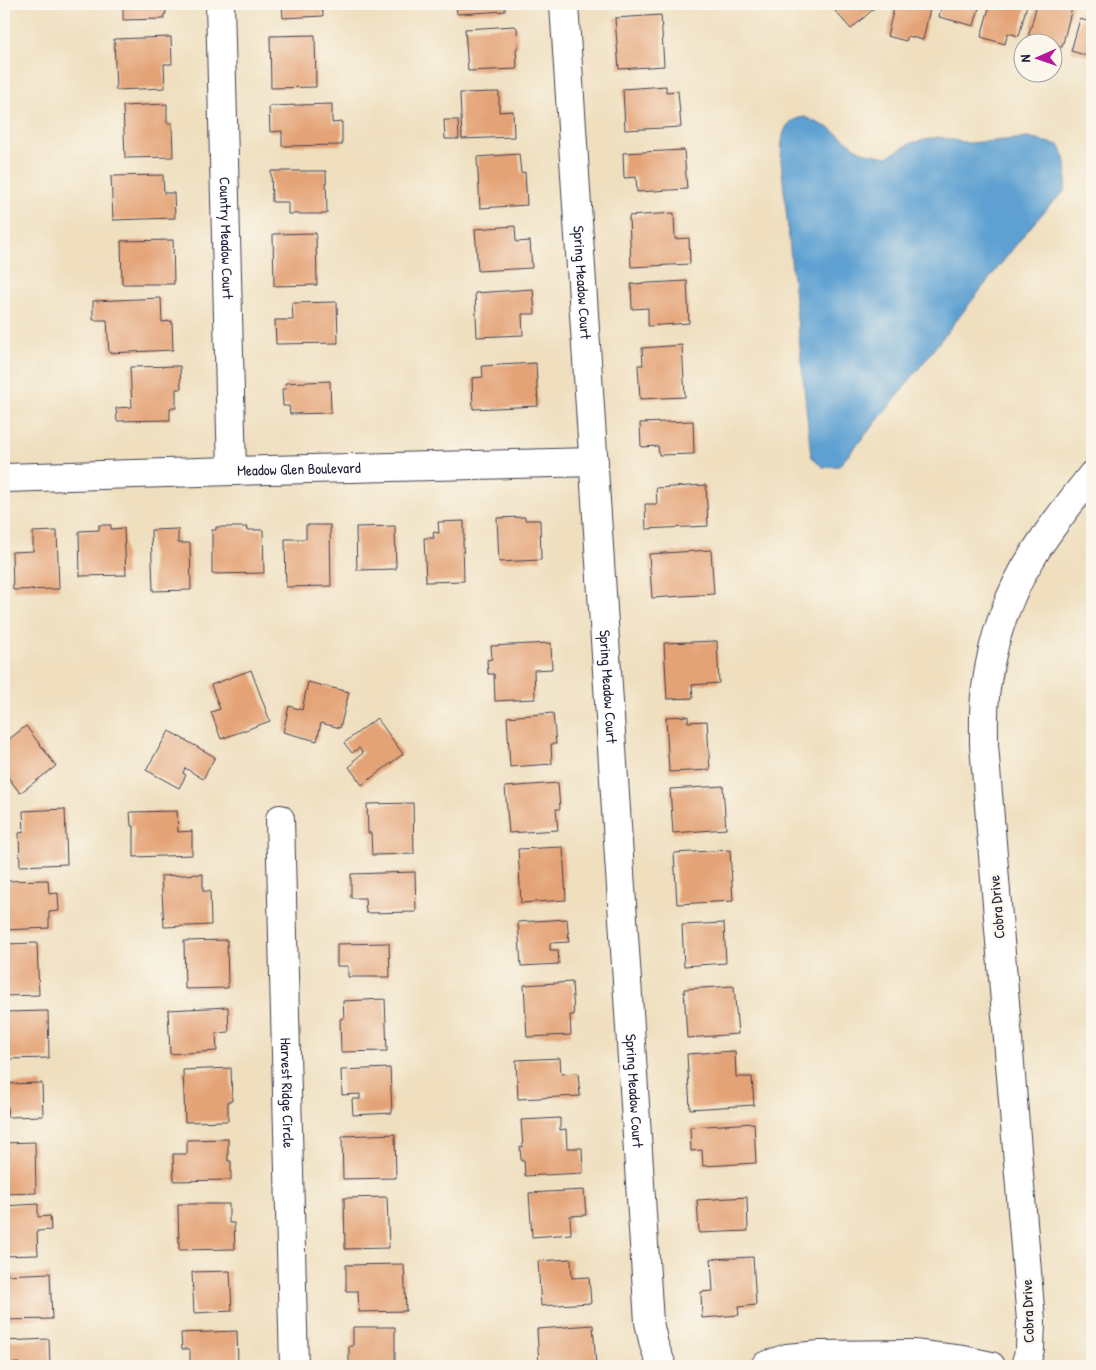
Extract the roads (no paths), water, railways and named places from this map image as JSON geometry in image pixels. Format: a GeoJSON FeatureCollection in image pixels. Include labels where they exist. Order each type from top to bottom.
{"type":"FeatureCollection","features":[{"type":"Feature","properties":{"kind":"street","name":"Country Meadow Court"},"geometry":{"type":"LineString","coordinates":[[220,4],[232,471]]}},
{"type":"Feature","properties":{"kind":"street","name":"Spring Meadow Court"},"geometry":{"type":"LineString","coordinates":[[564,4],[649,1322],[654,1345],[662,1366]]}},
{"type":"Feature","properties":{"kind":"street","name":"Meadow Glen Boulevard"},"geometry":{"type":"LineString","coordinates":[[4,478],[594,462]]}},
{"type":"Feature","properties":{"kind":"street","name":"Cobra Drive"},"geometry":{"type":"LineString","coordinates":[[1025,1366],[1030,1349],[1031,1321],[984,745],[986,689],[991,658],[1000,625],[1018,583],[1034,553],[1092,475]]}},
{"type":"Feature","properties":{"kind":"street","name":"Harvest Ridge Circle"},"geometry":{"type":"LineString","coordinates":[[280,819],[294,1366]]}},
{"type":"Feature","properties":{"kind":"street"},"geometry":{"type":"LineString","coordinates":[[765,1366],[787,1358],[820,1355],[913,1354],[963,1360],[990,1366]]}},
{"type":"Feature","properties":{"kind":"water"},"geometry":{"type":"Polygon","coordinates":[[[805,117],[831,129],[862,152],[887,157],[911,143],[938,137],[969,143],[1028,138],[1059,145],[1066,168],[1065,191],[1027,231],[893,402],[839,466],[822,467],[811,456],[781,161],[784,132],[791,122],[805,117]]]}}]}
